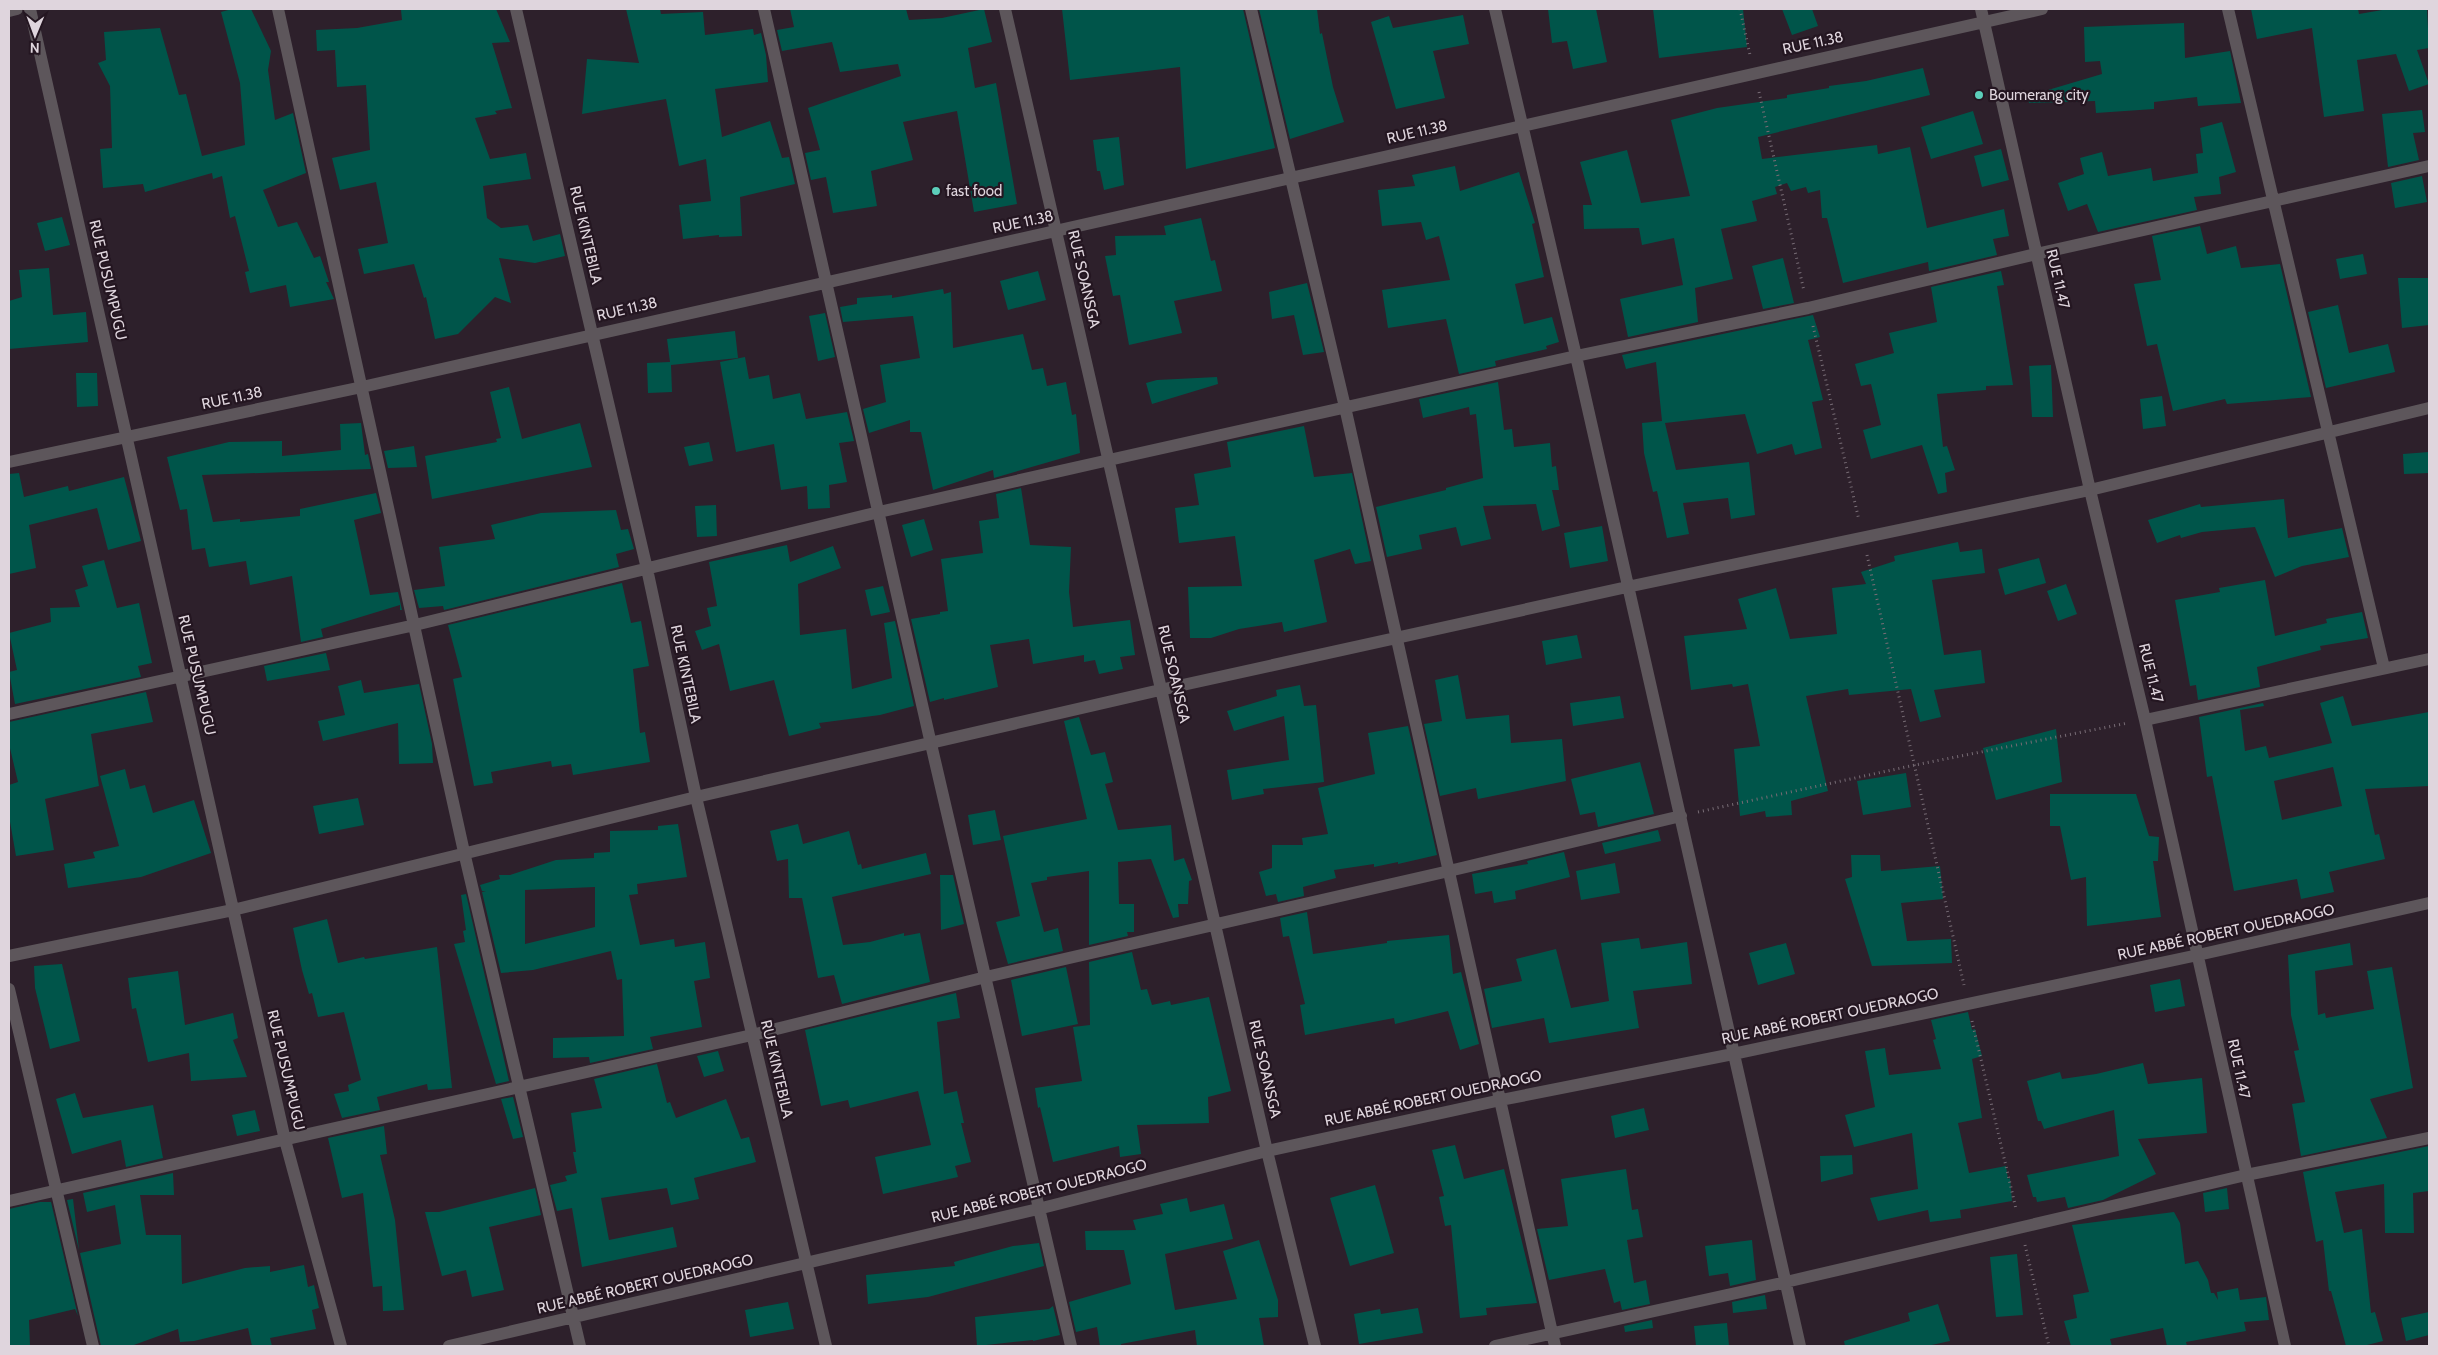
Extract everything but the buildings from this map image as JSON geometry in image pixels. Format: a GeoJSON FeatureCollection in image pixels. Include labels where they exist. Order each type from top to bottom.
{"type":"FeatureCollection","features":[{"type":"Feature","properties":{"kind":"street"},"geometry":{"type":"LineString","coordinates":[[9,11],[17,9]]}},
{"type":"Feature","properties":{"kind":"street","name":"RUE PUSUMPUGU"},"geometry":{"type":"LineString","coordinates":[[30,9],[286,1140],[341,1346]]}},
{"type":"Feature","properties":{"kind":"street"},"geometry":{"type":"LineString","coordinates":[[278,9],[464,852],[580,1346]]}},
{"type":"Feature","properties":{"kind":"street","name":"RUE KINTEBILA"},"geometry":{"type":"LineString","coordinates":[[516,9],[647,569],[696,797],[826,1346]]}},
{"type":"Feature","properties":{"kind":"street"},"geometry":{"type":"LineString","coordinates":[[764,9],[1038,1209],[1072,1346]]}},
{"type":"Feature","properties":{"kind":"street","name":"RUE SOANSGA"},"geometry":{"type":"LineString","coordinates":[[1005,9],[1160,690],[1267,1151],[1315,1346]]}},
{"type":"Feature","properties":{"kind":"street"},"geometry":{"type":"LineString","coordinates":[[1251,9],[1345,407],[1555,1346]]}},
{"type":"Feature","properties":{"kind":"street"},"geometry":{"type":"LineString","coordinates":[[1494,9],[1576,356],[1800,1346]]}},
{"type":"Feature","properties":{"kind":"street","name":"RUE 11.47"},"geometry":{"type":"LineString","coordinates":[[1981,9],[2090,490],[2145,720],[2285,1346]]}},
{"type":"Feature","properties":{"kind":"street","name":"RUE 11.38"},"geometry":{"type":"LineString","coordinates":[[9,462],[362,387],[2042,9]]}},
{"type":"Feature","properties":{"kind":"street"},"geometry":{"type":"LineString","coordinates":[[2228,9],[2275,201],[2384,668]]}},
{"type":"Feature","properties":{"kind":"street"},"geometry":{"type":"LineString","coordinates":[[9,714],[415,625],[879,512],[1108,460],[1576,356],[1808,308],[2036,254],[2429,166]]}},
{"type":"Feature","properties":{"kind":"street"},"geometry":{"type":"LineString","coordinates":[[9,956],[233,910],[464,852],[1160,690],[1627,587],[2090,490],[2429,408]]}},
{"type":"Feature","properties":{"kind":"street"},"geometry":{"type":"LineString","coordinates":[[2145,720],[2429,659]]}},
{"type":"Feature","properties":{"kind":"street"},"geometry":{"type":"LineString","coordinates":[[9,1201],[752,1035],[986,977],[1681,816]]}},
{"type":"Feature","properties":{"kind":"street","name":"RUE ABBÉ ROBERT OUEDRAOGO"},"geometry":{"type":"LineString","coordinates":[[449,1346],[1038,1209],[1267,1151],[1501,1100],[1733,1054],[2198,955],[2429,903]]}},
{"type":"Feature","properties":{"kind":"street"},"geometry":{"type":"LineString","coordinates":[[9,988],[93,1346]]}},
{"type":"Feature","properties":{"kind":"street"},"geometry":{"type":"LineString","coordinates":[[1495,1346],[1786,1282],[2246,1175],[2429,1138]]}},
{"type":"Feature","properties":{"kind":"path"},"geometry":{"type":"LineString","coordinates":[[1740,9],[1863,538],[1968,1003],[2049,1346]]}},
{"type":"Feature","properties":{"kind":"path"},"geometry":{"type":"LineString","coordinates":[[1681,816],[1915,765],[2145,720]]}},
{"type":"Feature","properties":{"kind":"place","name":"Boumerang city"},"geometry":{"type":"Point","coordinates":[1979,95]}},
{"type":"Feature","properties":{"kind":"place","name":"fast food"},"geometry":{"type":"Point","coordinates":[936,191]}}]}
